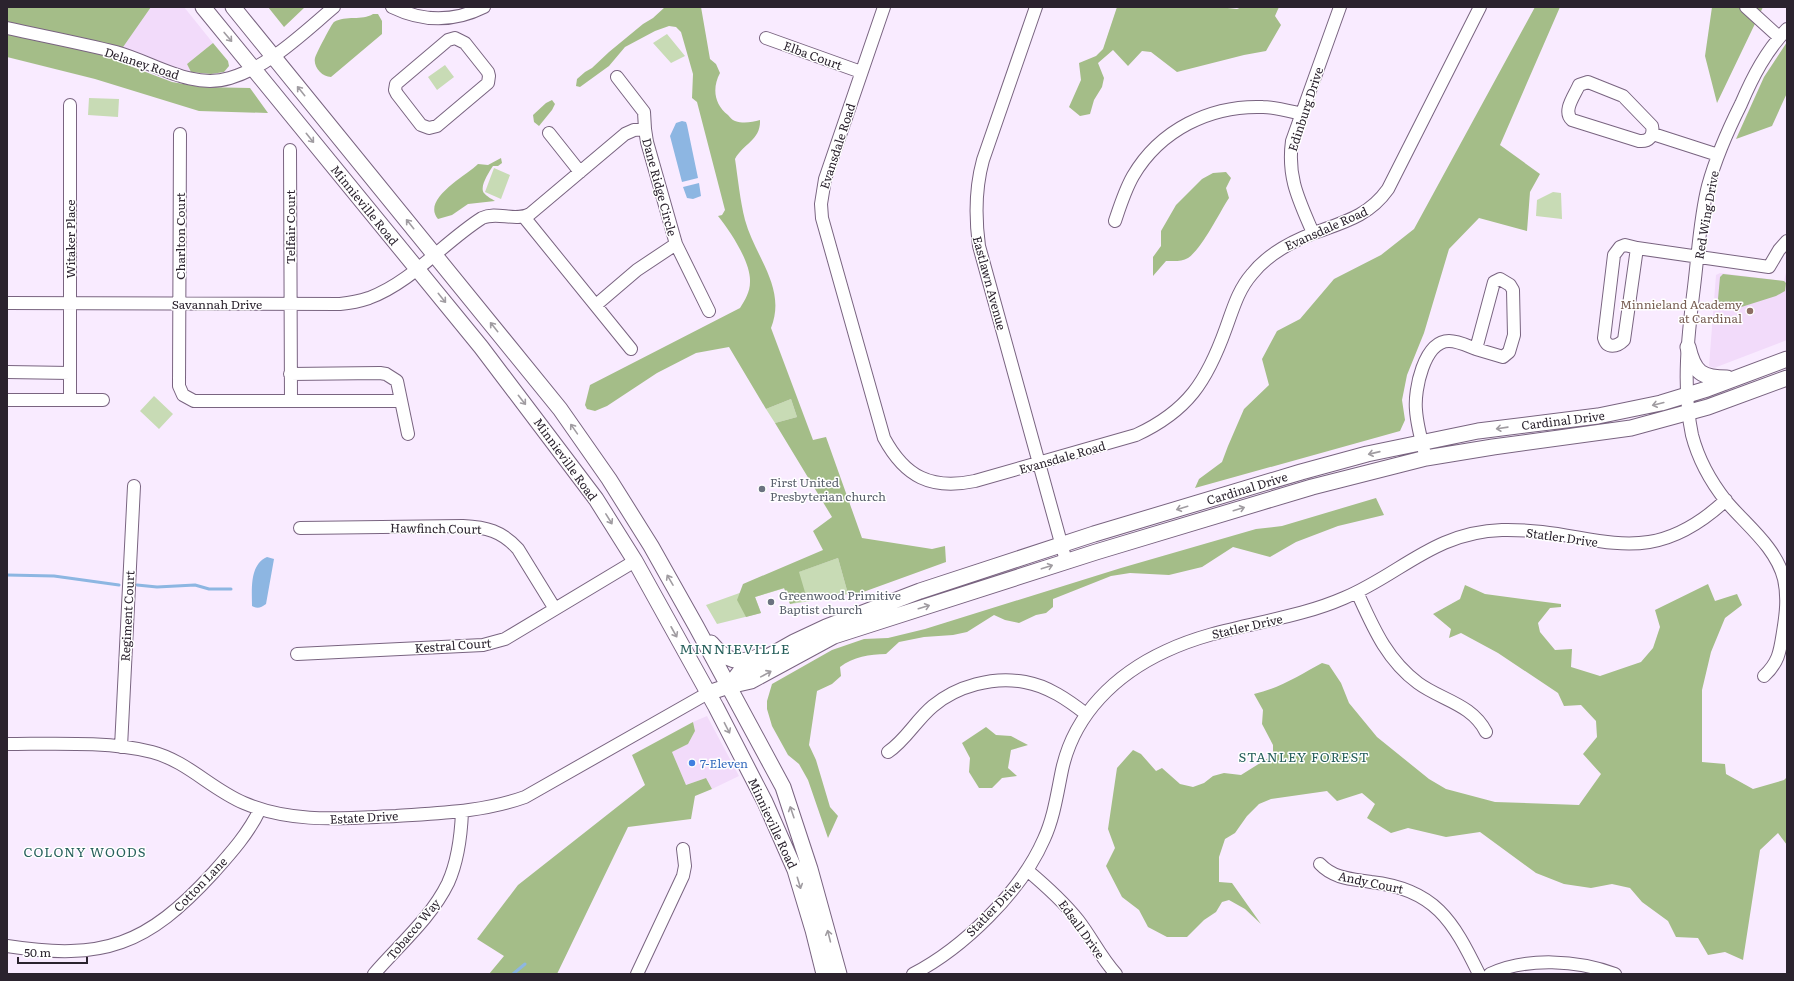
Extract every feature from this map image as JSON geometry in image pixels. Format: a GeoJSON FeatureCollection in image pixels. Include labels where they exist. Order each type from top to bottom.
{"type":"FeatureCollection","features":[{"type":"Feature","properties":{"kind":"main road","name":"Minnieville Road"},"geometry":{"type":"LineString","coordinates":[[203,7],[481,347],[561,450],[596,499],[635,561],[708,693],[765,802],[795,870],[813,930],[824,974]]}},
{"type":"Feature","properties":{"kind":"main road","name":"Minnieville Road"},"geometry":{"type":"LineString","coordinates":[[233,7],[560,409],[609,479],[651,546],[783,787],[792,811],[826,922],[839,974]]}},
{"type":"Feature","properties":{"kind":"main road"},"geometry":{"type":"LineString","coordinates":[[1688,347],[1694,365],[1703,375],[1712,378],[1734,378]]}},
{"type":"Feature","properties":{"kind":"main road","name":"Cardinal Drive"},"geometry":{"type":"LineString","coordinates":[[729,686],[739,673],[820,629],[866,611],[1061,544],[1301,472],[1421,442],[1478,431],[1630,410],[1688,395],[1787,359]]}},
{"type":"Feature","properties":{"kind":"main road","name":"Cardinal Drive"},"geometry":{"type":"LineString","coordinates":[[708,693],[751,681],[834,636],[1066,561],[1312,487],[1426,458],[1493,447],[1616,431],[1690,413],[1787,378]]}},
{"type":"Feature","properties":{"kind":"main road"},"geometry":{"type":"LineString","coordinates":[[696,626],[722,654],[734,660],[753,659],[794,642]]}},
{"type":"Feature","properties":{"kind":"street","name":"Delaney Road"},"geometry":{"type":"LineString","coordinates":[[7,28],[117,53],[138,59],[187,78],[216,81],[229,79],[254,69],[273,57],[334,7]]}},
{"type":"Feature","properties":{"kind":"street"},"geometry":{"type":"LineString","coordinates":[[392,7],[406,13],[422,17],[451,18],[467,15],[484,7]]}},
{"type":"Feature","properties":{"kind":"street","name":"Evansdale Road"},"geometry":{"type":"LineString","coordinates":[[884,7],[825,179],[821,204],[825,229],[884,438],[896,458],[912,474],[940,483],[969,483],[1136,436],[1153,427],[1180,408],[1203,381],[1213,362],[1236,299],[1251,274],[1271,255],[1284,246],[1362,214],[1381,199],[1388,189],[1480,7]]}},
{"type":"Feature","properties":{"kind":"street","name":"Eastlawn Avenue"},"geometry":{"type":"LineString","coordinates":[[1036,7],[983,160],[978,180],[976,223],[979,246],[1066,561]]}},
{"type":"Feature","properties":{"kind":"street","name":"Edinburg Drive"},"geometry":{"type":"LineString","coordinates":[[1313,233],[1297,194],[1290,168],[1292,141],[1340,7]]}},
{"type":"Feature","properties":{"kind":"street"},"geometry":{"type":"LineString","coordinates":[[1746,7],[1783,33]]}},
{"type":"Feature","properties":{"kind":"street"},"geometry":{"type":"LineString","coordinates":[[451,18],[453,38]]}},
{"type":"Feature","properties":{"kind":"street","name":"Red Wing Drive"},"geometry":{"type":"LineString","coordinates":[[1764,676],[1770,670],[1779,655],[1787,609],[1784,578],[1779,565],[1763,542],[1726,500],[1708,474],[1702,461],[1692,434],[1688,395],[1688,347],[1698,256],[1708,188],[1718,155],[1753,76],[1762,59],[1783,33]]}},
{"type":"Feature","properties":{"kind":"street"},"geometry":{"type":"LineString","coordinates":[[453,38],[465,43],[488,72],[488,83],[437,126],[426,128],[421,125],[397,94],[395,90],[396,84],[448,40],[453,38]]}},
{"type":"Feature","properties":{"kind":"street","name":"Elba Court"},"geometry":{"type":"LineString","coordinates":[[766,38],[861,72]]}},
{"type":"Feature","properties":{"kind":"street","name":"Dane Ridge Circle"},"geometry":{"type":"LineString","coordinates":[[617,77],[644,112],[647,142],[676,244],[708,311]]}},
{"type":"Feature","properties":{"kind":"street"},"geometry":{"type":"LineString","coordinates":[[1588,82],[1623,96],[1652,126],[1653,134],[1647,141],[1640,141],[1572,120],[1569,117],[1568,110],[1580,85],[1588,82]]}},
{"type":"Feature","properties":{"kind":"street","name":"Witaker Place"},"geometry":{"type":"LineString","coordinates":[[70,105],[70,400]]}},
{"type":"Feature","properties":{"kind":"street"},"geometry":{"type":"LineString","coordinates":[[1115,221],[1125,192],[1142,162],[1152,149],[1176,130],[1208,115],[1240,108],[1264,107],[1302,114]]}},
{"type":"Feature","properties":{"kind":"street","name":"Dane Ridge Circle"},"geometry":{"type":"LineString","coordinates":[[524,217],[534,212],[625,134],[634,130],[645,129]]}},
{"type":"Feature","properties":{"kind":"street"},"geometry":{"type":"LineString","coordinates":[[549,133],[580,172]]}},
{"type":"Feature","properties":{"kind":"street","name":"Charlton Court"},"geometry":{"type":"LineString","coordinates":[[180,134],[179,386],[183,395],[194,401],[401,401]]}},
{"type":"Feature","properties":{"kind":"street"},"geometry":{"type":"LineString","coordinates":[[1653,134],[1718,155]]}},
{"type":"Feature","properties":{"kind":"street","name":"Telfair Court"},"geometry":{"type":"LineString","coordinates":[[290,150],[290,304]]}},
{"type":"Feature","properties":{"kind":"street"},"geometry":{"type":"LineString","coordinates":[[417,268],[485,217],[524,217],[631,349]]}},
{"type":"Feature","properties":{"kind":"street"},"geometry":{"type":"LineString","coordinates":[[1637,248],[1625,336],[1620,344],[1609,346],[1605,342],[1604,338],[1614,255],[1617,250],[1625,245],[1637,248],[1769,266],[1779,250],[1787,241]]}},
{"type":"Feature","properties":{"kind":"street","name":"Dane Ridge Circle"},"geometry":{"type":"LineString","coordinates":[[596,305],[637,270],[676,244]]}},
{"type":"Feature","properties":{"kind":"street","name":"Savannah Drive"},"geometry":{"type":"LineString","coordinates":[[7,303],[340,304],[363,300],[381,292],[417,268]]}},
{"type":"Feature","properties":{"kind":"street"},"geometry":{"type":"LineString","coordinates":[[1426,458],[1421,442],[1415,402],[1418,383],[1427,356],[1439,344],[1449,341],[1500,357],[1507,355],[1514,335],[1513,290],[1505,280],[1500,279],[1494,282],[1476,349]]}},
{"type":"Feature","properties":{"kind":"street"},"geometry":{"type":"LineString","coordinates":[[290,304],[291,401]]}},
{"type":"Feature","properties":{"kind":"street"},"geometry":{"type":"LineString","coordinates":[[7,372],[70,373]]}},
{"type":"Feature","properties":{"kind":"street"},"geometry":{"type":"LineString","coordinates":[[290,374],[386,374],[397,381],[408,434]]}},
{"type":"Feature","properties":{"kind":"street"},"geometry":{"type":"LineString","coordinates":[[7,400],[103,400]]}},
{"type":"Feature","properties":{"kind":"street","name":"Regiment Court"},"geometry":{"type":"LineString","coordinates":[[120,747],[134,486]]}},
{"type":"Feature","properties":{"kind":"street","name":"Statler Drive"},"geometry":{"type":"LineString","coordinates":[[913,974],[945,955],[1010,893],[1038,853],[1050,825],[1067,751],[1086,714],[1099,697],[1122,677],[1165,651],[1218,632],[1298,615],[1324,606],[1357,592],[1426,550],[1463,536],[1483,532],[1516,530],[1564,535],[1604,543],[1641,544],[1673,536],[1688,529],[1703,520],[1726,500]]}},
{"type":"Feature","properties":{"kind":"street","name":"Hawfinch Court"},"geometry":{"type":"LineString","coordinates":[[300,528],[463,526],[484,528],[495,531],[510,541],[518,549],[555,609]]}},
{"type":"Feature","properties":{"kind":"street","name":"Kestral Court"},"geometry":{"type":"LineString","coordinates":[[297,654],[483,645],[505,639],[635,561]]}},
{"type":"Feature","properties":{"kind":"street"},"geometry":{"type":"LineString","coordinates":[[1357,592],[1380,642],[1394,660],[1419,684],[1472,713],[1482,724],[1486,732]]}},
{"type":"Feature","properties":{"kind":"street"},"geometry":{"type":"LineString","coordinates":[[888,752],[904,738],[921,717],[946,697],[968,687],[990,682],[1024,682],[1038,686],[1070,701],[1086,714]]}},
{"type":"Feature","properties":{"kind":"street","name":"Estate Drive"},"geometry":{"type":"LineString","coordinates":[[7,744],[75,744],[136,748],[165,756],[183,764],[226,794],[260,809],[286,816],[326,820],[462,812],[504,804],[525,797],[708,693]]}},
{"type":"Feature","properties":{"kind":"street","name":"Cotton Lane"},"geometry":{"type":"LineString","coordinates":[[7,946],[40,951],[85,951],[107,948],[142,934],[176,911],[193,895],[218,868],[254,821],[260,809]]}},
{"type":"Feature","properties":{"kind":"street","name":"Tobacco Way"},"geometry":{"type":"LineString","coordinates":[[377,973],[429,912],[447,884],[458,852],[462,812]]}},
{"type":"Feature","properties":{"kind":"street"},"geometry":{"type":"LineString","coordinates":[[637,974],[683,876],[685,866],[683,849]]}},
{"type":"Feature","properties":{"kind":"street","name":"Andy Court"},"geometry":{"type":"LineString","coordinates":[[1320,864],[1332,874],[1341,877],[1397,887],[1422,897],[1435,906],[1456,929],[1479,974]]}},
{"type":"Feature","properties":{"kind":"street","name":"Edsall Drive"},"geometry":{"type":"LineString","coordinates":[[1027,870],[1052,890],[1078,920],[1103,958],[1116,974]]}},
{"type":"Feature","properties":{"kind":"street"},"geometry":{"type":"LineString","coordinates":[[1490,974],[1506,968],[1525,965],[1601,969],[1615,974]]}},
{"type":"Feature","properties":{"kind":"shaded area"},"geometry":{"type":"Polygon","coordinates":[[[151,7],[184,7],[213,43],[187,64],[191,72],[122,48],[151,7]]]}},
{"type":"Feature","properties":{"kind":"shaded area","name":"Minnieland Academy at Cardinal"},"geometry":{"type":"Polygon","coordinates":[[[1787,268],[1787,340],[1714,368],[1709,366],[1716,275],[1720,273],[1784,281],[1787,268]]]}},
{"type":"Feature","properties":{"kind":"shaded area"},"geometry":{"type":"Polygon","coordinates":[[[707,716],[739,776],[712,789],[706,778],[686,785],[672,752],[688,744],[695,731],[693,722],[707,716]]]}},
{"type":"Feature","properties":{"kind":"green space"},"geometry":{"type":"Polygon","coordinates":[[[7,7],[151,7],[114,60],[172,82],[201,87],[250,88],[268,113],[199,111],[95,79],[7,57],[7,7]]]}},
{"type":"Feature","properties":{"kind":"green space"},"geometry":{"type":"Polygon","coordinates":[[[268,7],[305,7],[284,27],[268,7]]]}},
{"type":"Feature","properties":{"kind":"green space"},"geometry":{"type":"Polygon","coordinates":[[[665,7],[701,7],[710,59],[716,64],[720,73],[715,90],[717,101],[723,111],[735,121],[745,123],[760,120],[760,127],[755,137],[735,159],[740,197],[745,220],[768,273],[775,299],[775,313],[771,328],[813,440],[826,437],[862,538],[932,549],[945,546],[946,562],[855,595],[848,594],[838,558],[799,572],[807,599],[790,604],[784,588],[755,597],[761,613],[746,617],[737,600],[743,584],[823,550],[813,531],[832,517],[775,423],[797,417],[791,399],[766,409],[729,347],[696,353],[657,373],[607,406],[595,411],[587,409],[585,405],[590,385],[740,308],[749,289],[750,282],[747,265],[734,238],[718,216],[722,215],[725,210],[697,102],[692,98],[693,74],[681,32],[676,27],[669,26],[655,31],[625,47],[609,66],[580,87],[576,86],[577,79],[665,7]]]}},
{"type":"Feature","properties":{"kind":"green space"},"geometry":{"type":"Polygon","coordinates":[[[1117,7],[1218,7],[1237,9],[1242,7],[1279,7],[1275,16],[1281,25],[1266,51],[1177,72],[1151,52],[1142,51],[1128,66],[1113,50],[1098,63],[1104,78],[1102,87],[1094,100],[1090,114],[1080,116],[1069,107],[1081,80],[1079,63],[1096,56],[1103,49],[1117,7]]]}},
{"type":"Feature","properties":{"kind":"green space"},"geometry":{"type":"Polygon","coordinates":[[[1535,7],[1560,7],[1500,145],[1540,174],[1530,192],[1527,231],[1479,218],[1449,249],[1424,333],[1407,375],[1402,400],[1405,420],[1400,431],[1195,488],[1199,479],[1222,462],[1244,409],[1269,385],[1262,359],[1277,331],[1300,319],[1334,279],[1381,255],[1414,229],[1535,7]]]}},
{"type":"Feature","properties":{"kind":"green space"},"geometry":{"type":"Polygon","coordinates":[[[1712,7],[1763,7],[1717,103],[1705,56],[1712,7]]]}},
{"type":"Feature","properties":{"kind":"green space"},"geometry":{"type":"Polygon","coordinates":[[[378,14],[382,21],[382,34],[331,77],[321,73],[315,65],[315,58],[330,27],[334,22],[378,14]]]}},
{"type":"Feature","properties":{"kind":"green space"},"geometry":{"type":"Polygon","coordinates":[[[667,34],[685,56],[671,63],[653,43],[667,34]]]}},
{"type":"Feature","properties":{"kind":"green space"},"geometry":{"type":"Polygon","coordinates":[[[1787,42],[1787,93],[1772,126],[1736,139],[1764,77],[1787,42]]]}},
{"type":"Feature","properties":{"kind":"green space"},"geometry":{"type":"Polygon","coordinates":[[[213,43],[228,61],[229,66],[224,72],[211,74],[191,72],[187,64],[213,43]]]}},
{"type":"Feature","properties":{"kind":"green space"},"geometry":{"type":"Polygon","coordinates":[[[445,65],[454,77],[437,90],[428,77],[445,65]]]}},
{"type":"Feature","properties":{"kind":"green space"},"geometry":{"type":"Polygon","coordinates":[[[89,98],[119,99],[118,117],[88,115],[89,98]]]}},
{"type":"Feature","properties":{"kind":"green space"},"geometry":{"type":"Polygon","coordinates":[[[552,100],[555,104],[552,110],[539,126],[534,122],[533,115],[546,103],[552,100]]]}},
{"type":"Feature","properties":{"kind":"green space"},"geometry":{"type":"Polygon","coordinates":[[[501,158],[502,163],[498,166],[493,166],[485,180],[483,187],[485,194],[495,201],[468,204],[452,215],[438,219],[434,211],[435,204],[447,188],[478,164],[488,165],[501,158]]]}},
{"type":"Feature","properties":{"kind":"green space"},"geometry":{"type":"Polygon","coordinates":[[[494,168],[510,175],[501,199],[485,192],[494,168]]]}},
{"type":"Feature","properties":{"kind":"green space"},"geometry":{"type":"Polygon","coordinates":[[[1226,172],[1231,178],[1226,188],[1229,198],[1199,247],[1186,259],[1180,261],[1166,261],[1153,276],[1153,257],[1161,246],[1161,231],[1176,205],[1202,179],[1213,173],[1226,172]]]}},
{"type":"Feature","properties":{"kind":"green space"},"geometry":{"type":"Polygon","coordinates":[[[1553,192],[1561,193],[1562,219],[1536,216],[1537,200],[1553,192]]]}},
{"type":"Feature","properties":{"kind":"green space"},"geometry":{"type":"Polygon","coordinates":[[[1723,274],[1784,281],[1786,283],[1785,291],[1776,296],[1735,309],[1733,303],[1721,307],[1718,299],[1720,277],[1723,274]]]}},
{"type":"Feature","properties":{"kind":"green space"},"geometry":{"type":"Polygon","coordinates":[[[154,396],[173,414],[159,429],[140,411],[154,396]]]}},
{"type":"Feature","properties":{"kind":"green space"},"geometry":{"type":"Polygon","coordinates":[[[791,399],[797,417],[775,423],[766,409],[791,399]]]}},
{"type":"Feature","properties":{"kind":"green space"},"geometry":{"type":"Polygon","coordinates":[[[1376,498],[1384,515],[1338,526],[1296,542],[1270,557],[1233,547],[1202,567],[1169,575],[1130,573],[1111,576],[1053,599],[1053,607],[1046,613],[1036,615],[1019,623],[1005,620],[994,615],[967,632],[953,635],[924,637],[899,642],[886,654],[862,657],[850,661],[840,667],[841,676],[832,684],[817,691],[809,745],[816,760],[830,807],[838,816],[828,838],[808,780],[799,764],[788,755],[772,726],[767,709],[767,701],[772,684],[832,650],[864,639],[888,638],[925,629],[1121,568],[1256,529],[1282,526],[1376,498]]]}},
{"type":"Feature","properties":{"kind":"green space"},"geometry":{"type":"Polygon","coordinates":[[[838,558],[848,594],[827,599],[790,604],[785,588],[755,597],[761,613],[717,624],[706,605],[838,558]]]}},
{"type":"Feature","properties":{"kind":"green space"},"geometry":{"type":"Polygon","coordinates":[[[1708,584],[1715,601],[1737,594],[1742,605],[1725,618],[1711,652],[1702,690],[1702,762],[1725,764],[1726,774],[1753,789],[1784,780],[1787,777],[1787,845],[1778,833],[1760,850],[1743,960],[1725,952],[1708,955],[1698,938],[1676,937],[1668,921],[1642,902],[1630,888],[1612,884],[1591,888],[1564,884],[1536,873],[1480,832],[1446,837],[1408,828],[1391,833],[1367,818],[1375,804],[1362,793],[1337,801],[1327,791],[1271,799],[1259,804],[1247,816],[1235,833],[1225,839],[1219,857],[1219,882],[1232,883],[1261,924],[1245,909],[1229,900],[1222,902],[1216,912],[1204,920],[1187,937],[1167,937],[1148,927],[1139,910],[1122,897],[1106,866],[1115,848],[1108,829],[1117,768],[1133,750],[1141,754],[1156,771],[1162,768],[1180,784],[1193,787],[1204,783],[1213,776],[1224,773],[1241,775],[1273,755],[1273,745],[1262,724],[1263,710],[1254,694],[1280,685],[1322,663],[1329,665],[1341,683],[1349,703],[1377,737],[1429,779],[1446,789],[1495,802],[1579,805],[1601,774],[1583,754],[1597,737],[1596,721],[1581,705],[1564,706],[1558,693],[1498,653],[1461,633],[1449,638],[1451,629],[1433,614],[1460,599],[1465,585],[1485,594],[1561,604],[1561,607],[1550,608],[1538,623],[1540,632],[1555,650],[1572,649],[1571,667],[1600,676],[1641,662],[1653,648],[1660,627],[1655,610],[1708,584]]]}},
{"type":"Feature","properties":{"kind":"green space"},"geometry":{"type":"Polygon","coordinates":[[[693,722],[695,731],[688,744],[672,752],[686,785],[706,778],[712,789],[695,796],[691,819],[628,827],[557,974],[489,974],[504,956],[477,939],[518,885],[645,785],[632,755],[693,722]]]}},
{"type":"Feature","properties":{"kind":"green space"},"geometry":{"type":"Polygon","coordinates":[[[986,727],[996,735],[1011,736],[1028,745],[1011,750],[1008,768],[1017,776],[1002,778],[992,788],[979,788],[969,772],[970,758],[962,743],[986,727]]]}},
{"type":"Feature","properties":{"kind":"water"},"geometry":{"type":"Polygon","coordinates":[[[682,121],[686,122],[687,125],[698,178],[682,182],[670,136],[676,123],[682,121]]]}},
{"type":"Feature","properties":{"kind":"water"},"geometry":{"type":"Polygon","coordinates":[[[699,183],[701,196],[693,199],[687,198],[683,187],[699,183]]]}},
{"type":"Feature","properties":{"kind":"water"},"geometry":{"type":"Polygon","coordinates":[[[267,557],[274,559],[266,604],[256,608],[252,606],[254,572],[261,561],[267,557]]]}},
{"type":"Feature","properties":{"kind":"waterway"},"geometry":{"type":"LineString","coordinates":[[7,575],[54,576],[119,585]]}},
{"type":"Feature","properties":{"kind":"waterway"},"geometry":{"type":"LineString","coordinates":[[137,585],[157,587],[195,585],[209,589],[231,589]]}},
{"type":"Feature","properties":{"kind":"waterway"},"geometry":{"type":"LineString","coordinates":[[513,974],[525,964]]}},
{"type":"Feature","properties":{"kind":"place","name":"Minnieland Academy at Cardinal"},"geometry":{"type":"Point","coordinates":[1750,311]}},
{"type":"Feature","properties":{"kind":"place","name":"First United Presbyterian church"},"geometry":{"type":"Point","coordinates":[762,489]}},
{"type":"Feature","properties":{"kind":"place","name":"Greenwood Primitive Baptist church"},"geometry":{"type":"Point","coordinates":[771,602]}},
{"type":"Feature","properties":{"kind":"place","name":"7-Eleven"},"geometry":{"type":"Point","coordinates":[692,763]}},
{"type":"Feature","properties":{"kind":"district","name":"MINNIEVILLE"},"geometry":{"type":"Point","coordinates":[735,648]}},
{"type":"Feature","properties":{"kind":"district","name":"STANLEY FOREST"},"geometry":{"type":"Point","coordinates":[1304,756]}},
{"type":"Feature","properties":{"kind":"district","name":"COLONY WOODS"},"geometry":{"type":"Point","coordinates":[85,851]}}]}
